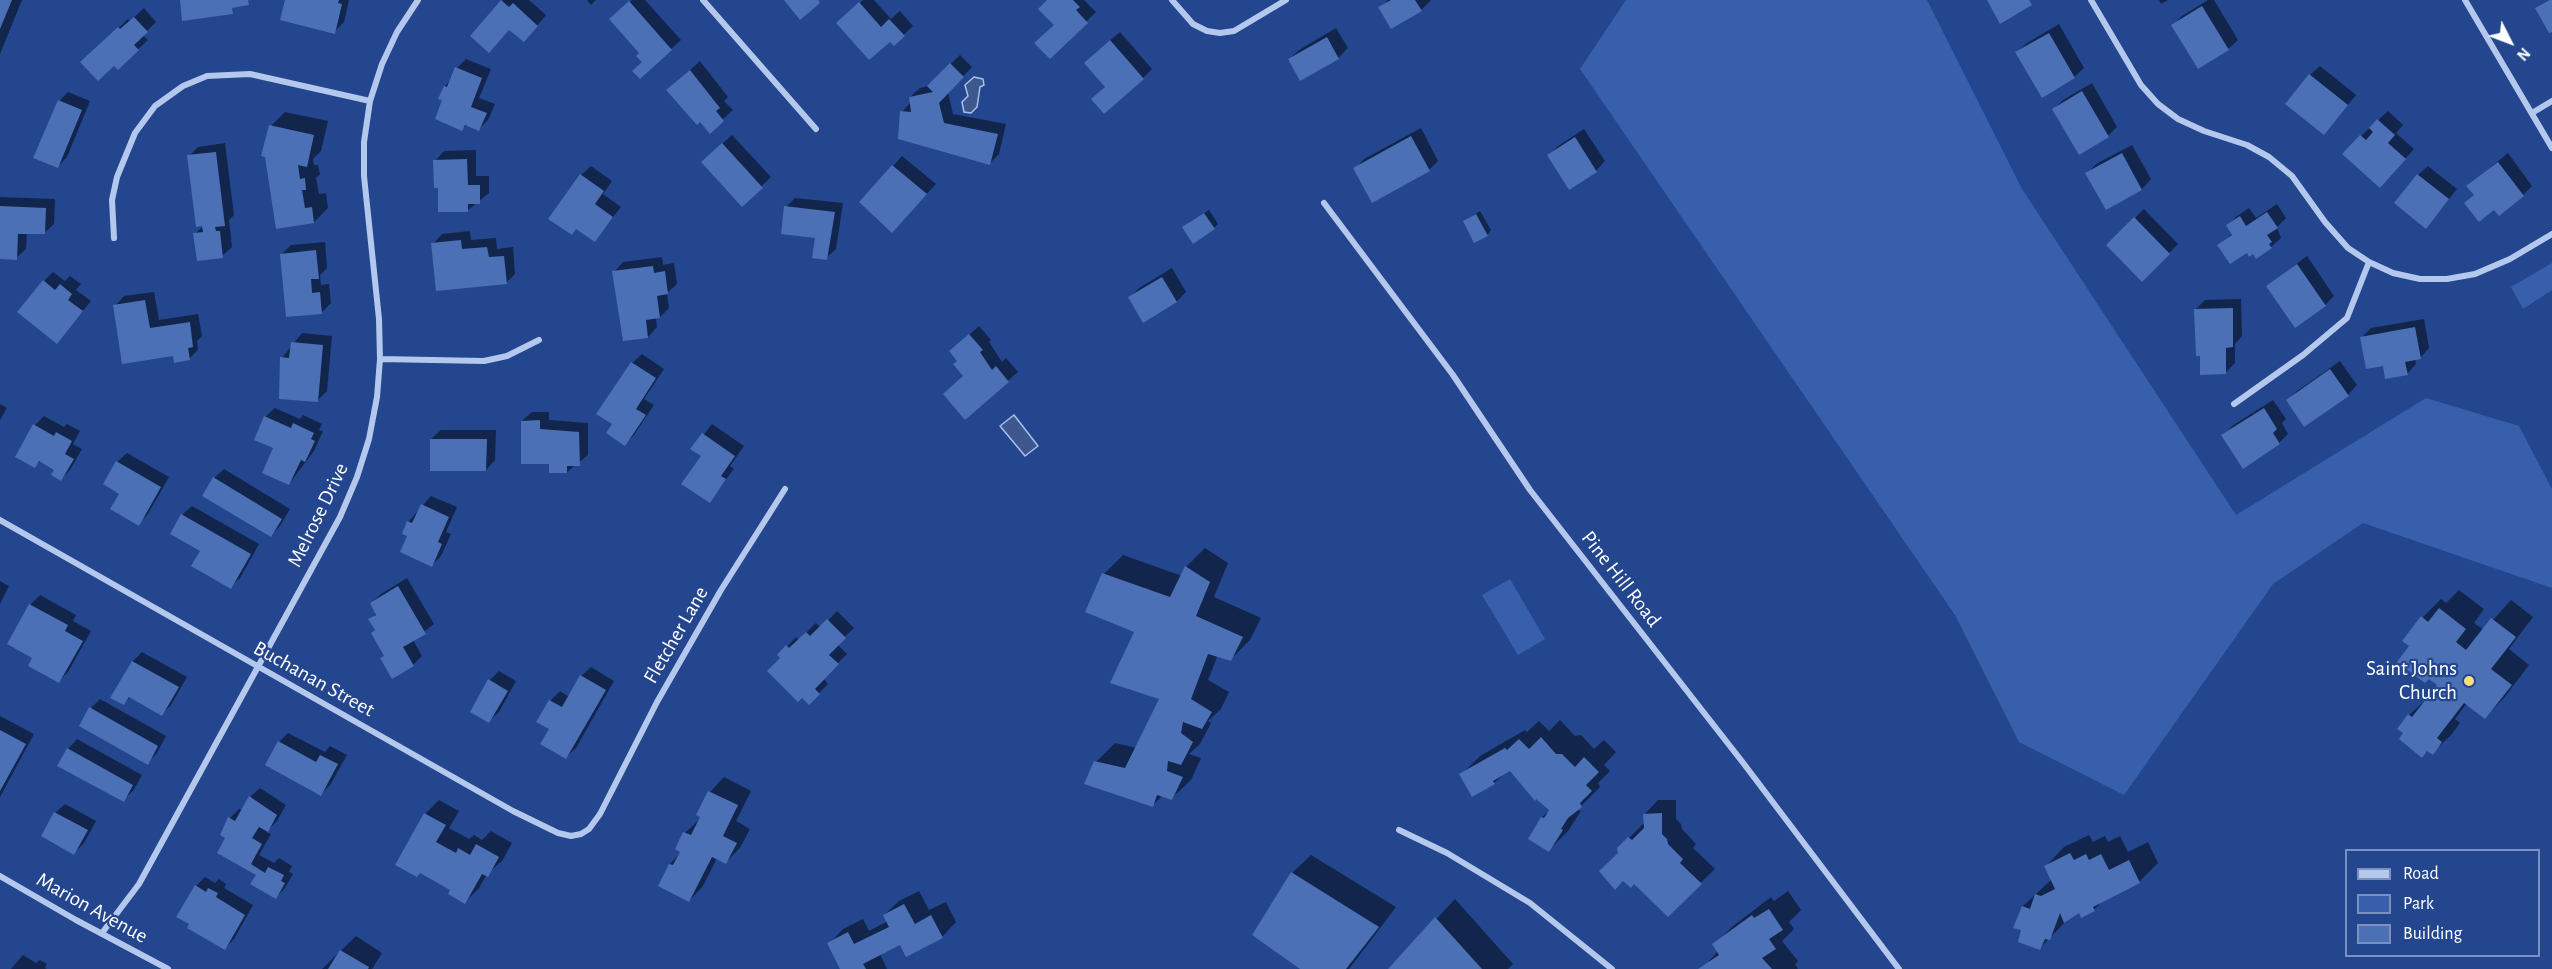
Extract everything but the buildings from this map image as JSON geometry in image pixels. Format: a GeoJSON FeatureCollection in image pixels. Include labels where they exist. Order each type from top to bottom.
{"type":"FeatureCollection","features":[{"type":"Feature","properties":{"kind":"street","name":"Melrose Drive"},"geometry":{"type":"LineString","coordinates":[[102,933],[139,884],[340,517],[357,477],[369,438],[377,397],[380,359],[379,319],[363,176],[364,142],[370,101],[382,64],[397,32],[418,0]]}},
{"type":"Feature","properties":{"kind":"street"},"geometry":{"type":"LineString","coordinates":[[703,0],[816,129]]}},
{"type":"Feature","properties":{"kind":"street"},"geometry":{"type":"LineString","coordinates":[[1172,0],[1193,24],[1207,31],[1220,33],[1234,31],[1286,0]]}},
{"type":"Feature","properties":{"kind":"street"},"geometry":{"type":"LineString","coordinates":[[2091,0],[2141,85],[2158,104],[2178,119],[2204,131],[2247,145],[2274,161],[2292,176],[2325,222],[2348,248],[2369,262],[2402,275],[2420,279],[2447,279],[2475,274],[2510,259],[2552,234]]}},
{"type":"Feature","properties":{"kind":"street"},"geometry":{"type":"LineString","coordinates":[[2464,0],[2552,148]]}},
{"type":"Feature","properties":{"kind":"street"},"geometry":{"type":"LineString","coordinates":[[114,238],[112,200],[117,177],[135,133],[155,106],[183,86],[207,76],[231,73],[250,74],[370,101]]}},
{"type":"Feature","properties":{"kind":"street"},"geometry":{"type":"LineString","coordinates":[[2532,113],[2552,101]]}},
{"type":"Feature","properties":{"kind":"street","name":"Pine Hill Road"},"geometry":{"type":"LineString","coordinates":[[1324,203],[1453,375],[1530,490],[1744,764],[1899,969]]}},
{"type":"Feature","properties":{"kind":"street"},"geometry":{"type":"LineString","coordinates":[[2234,404],[2303,355],[2347,318],[2369,262]]}},
{"type":"Feature","properties":{"kind":"street"},"geometry":{"type":"LineString","coordinates":[[380,359],[484,361],[507,356],[539,340]]}},
{"type":"Feature","properties":{"kind":"street","name":"Fletcher Lane"},"geometry":{"type":"LineString","coordinates":[[605,804],[674,672],[721,590],[785,489]]}},
{"type":"Feature","properties":{"kind":"street","name":"Buchanan Street"},"geometry":{"type":"LineString","coordinates":[[0,520],[513,811],[558,833],[571,836],[581,834],[589,829],[605,804]]}},
{"type":"Feature","properties":{"kind":"street"},"geometry":{"type":"LineString","coordinates":[[1399,830],[1447,853],[1530,903],[1612,969]]}},
{"type":"Feature","properties":{"kind":"street","name":"Marion Avenue"},"geometry":{"type":"LineString","coordinates":[[0,876],[168,969]]}},
{"type":"Feature","properties":{"kind":"green space"},"geometry":{"type":"Polygon","coordinates":[[[1626,0],[1927,0],[2022,189],[2236,515],[2426,398],[2519,426],[2552,489],[2552,588],[2363,523],[2273,584],[2124,795],[2019,742],[1955,615],[1580,69],[1626,0]]]}},
{"type":"Feature","properties":{"kind":"green space"},"geometry":{"type":"Polygon","coordinates":[[[2552,263],[2552,290],[2523,309],[2511,287],[2552,263]]]}},
{"type":"Feature","properties":{"kind":"green space"},"geometry":{"type":"Polygon","coordinates":[[[1510,579],[1545,639],[1518,655],[1482,595],[1510,579]]]}},
{"type":"Feature","properties":{"kind":"shaded area"},"geometry":{"type":"Polygon","coordinates":[[[974,77],[983,79],[984,85],[980,87],[977,107],[971,113],[964,112],[962,102],[968,96],[965,85],[974,77]]]}},
{"type":"Feature","properties":{"kind":"shaded area"},"geometry":{"type":"Polygon","coordinates":[[[1014,415],[1038,446],[1025,456],[1000,426],[1014,415]]]}},
{"type":"Feature","properties":{"kind":"place","name":"Saint Johns Church"},"geometry":{"type":"Point","coordinates":[2469,681]}}]}
